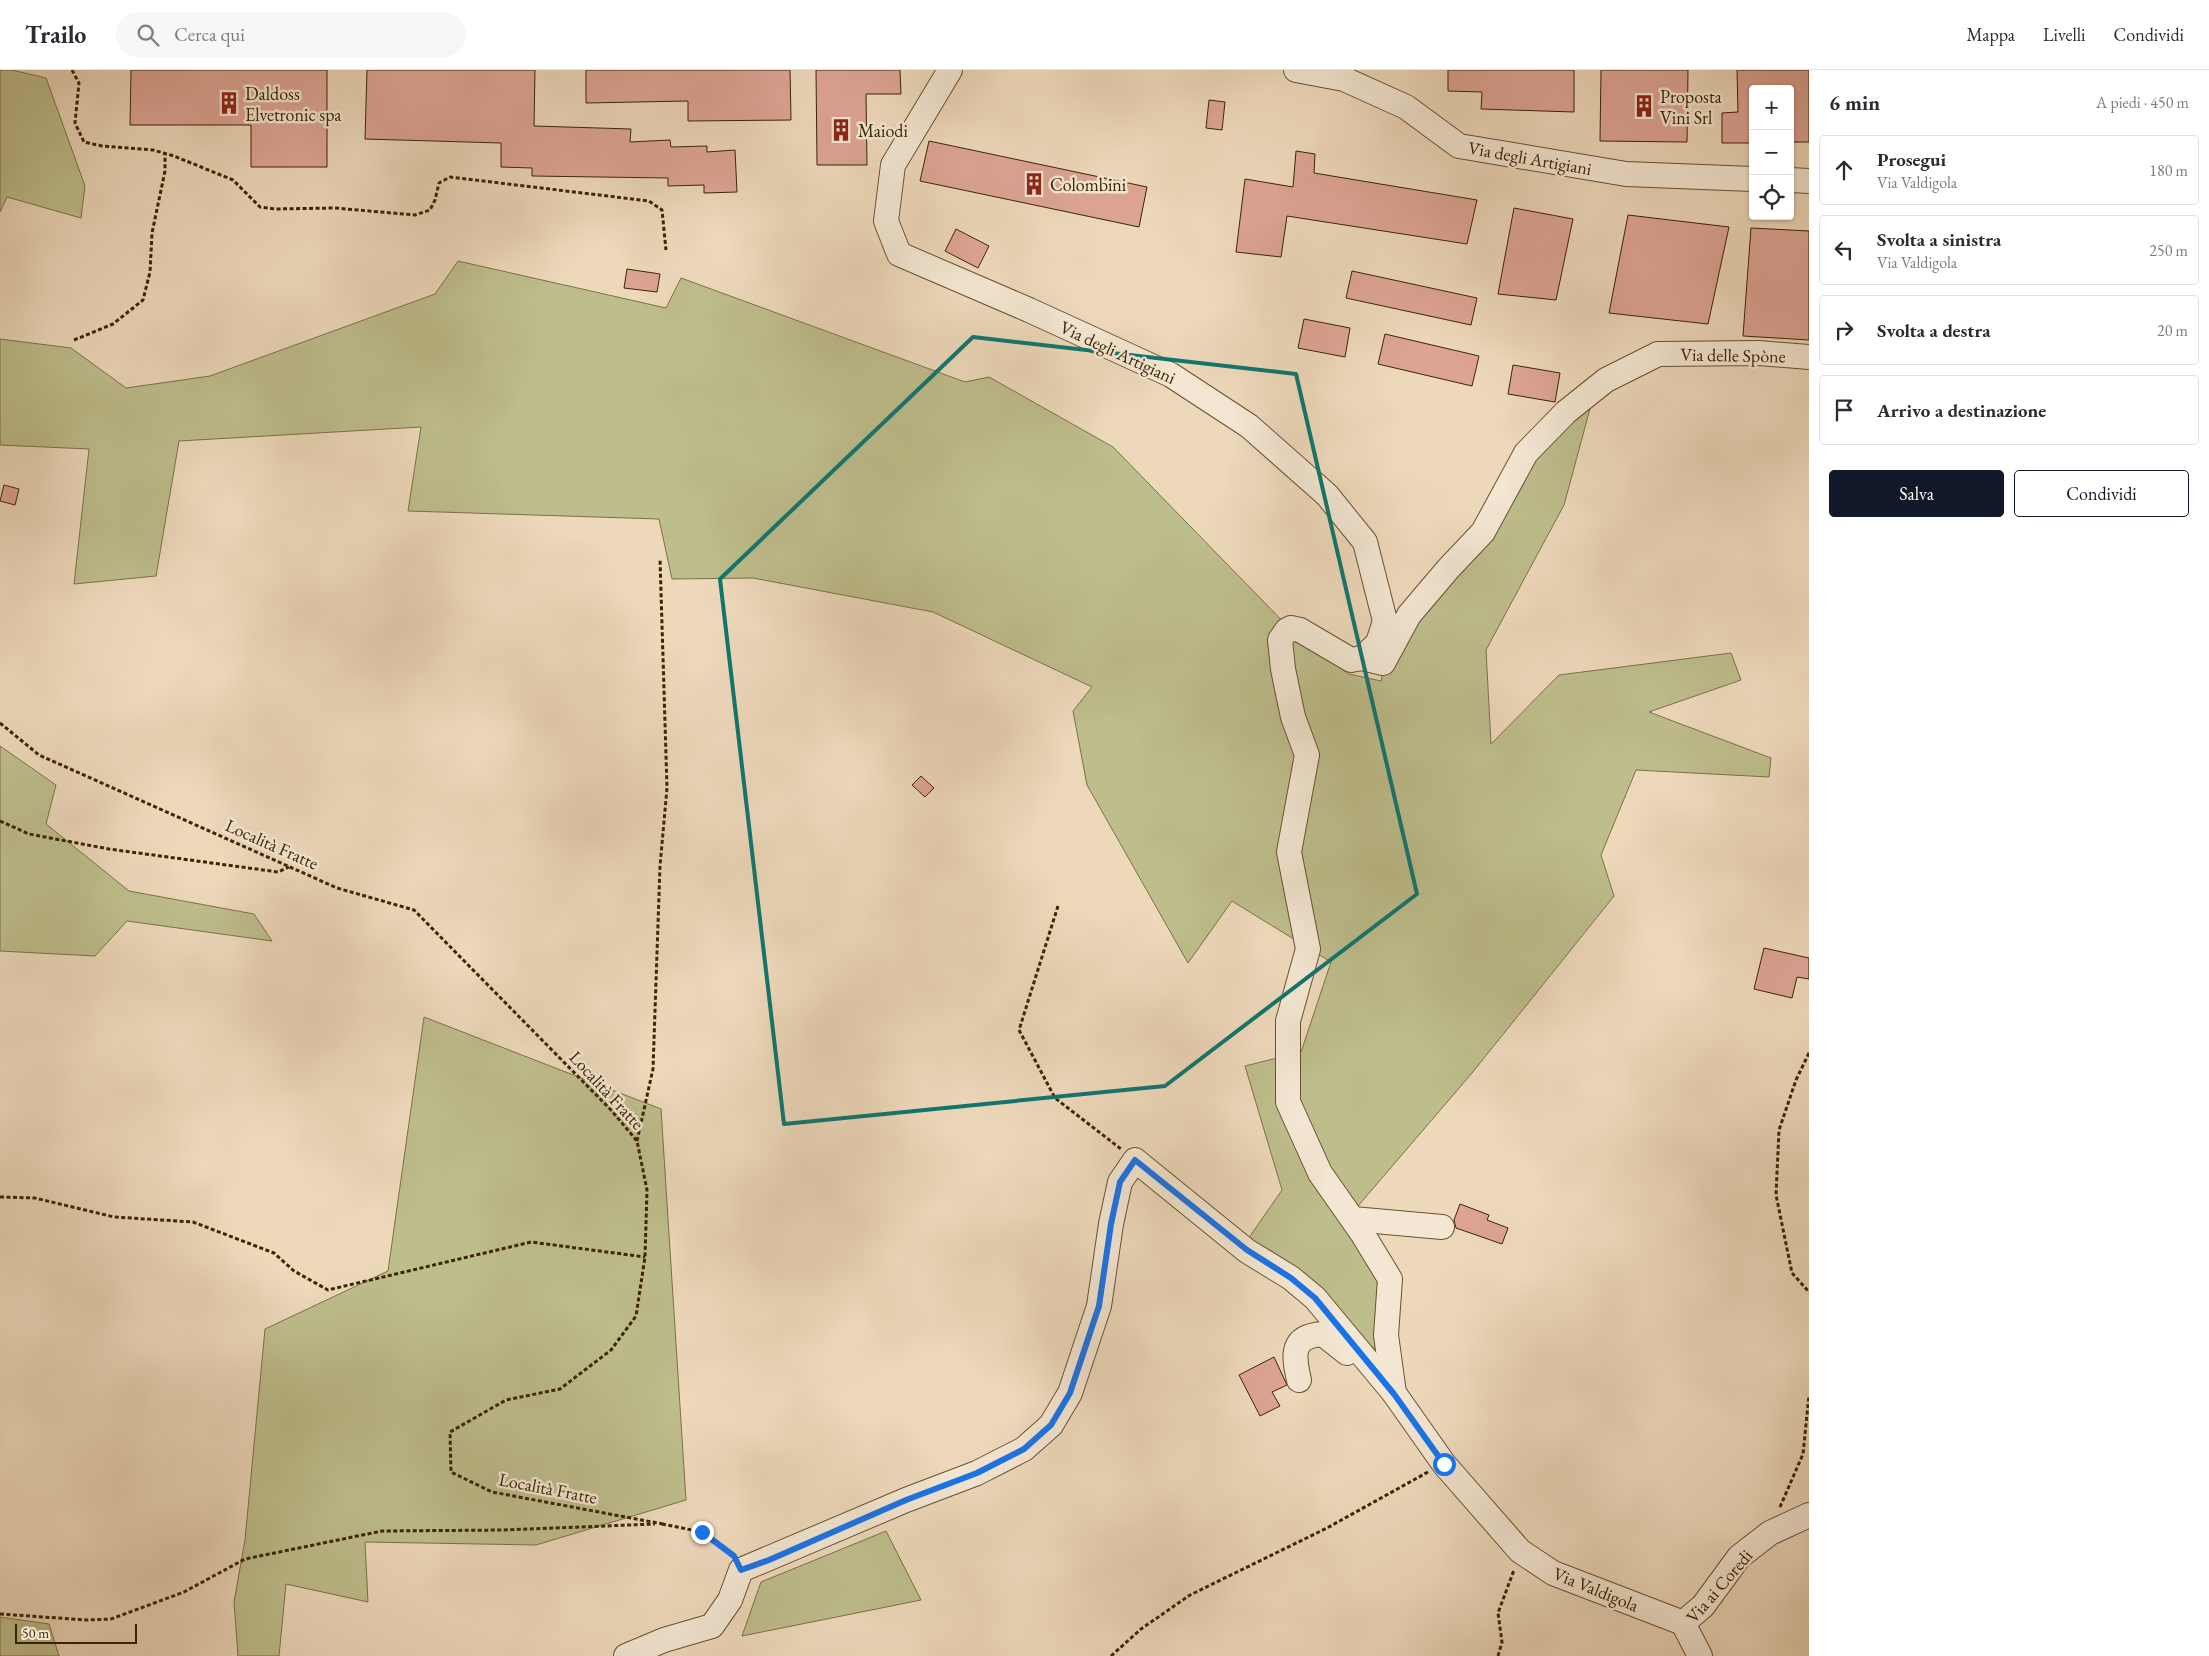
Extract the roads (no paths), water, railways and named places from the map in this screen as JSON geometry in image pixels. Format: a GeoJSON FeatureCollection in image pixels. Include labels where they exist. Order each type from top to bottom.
{"type":"FeatureCollection","features":[{"type":"Feature","properties":{"kind":"street","name":"Via degli Artigiani"},"geometry":{"type":"LineString","coordinates":[[950,70],[893,165],[886,221],[899,254],[1029,310],[1171,375],[1248,426],[1327,495],[1365,542],[1385,621],[1378,644],[1362,658]]}},
{"type":"Feature","properties":{"kind":"street","name":"Via degli Artigiani"},"geometry":{"type":"LineString","coordinates":[[1296,70],[1344,78],[1406,107],[1459,146],[1626,174],[1749,179]]}},
{"type":"Feature","properties":{"kind":"street"},"geometry":{"type":"LineString","coordinates":[[1794,180],[1809,181]]}},
{"type":"Feature","properties":{"kind":"street","name":"Via delle Spòne"},"geometry":{"type":"LineString","coordinates":[[1362,658],[1383,663],[1410,615],[1448,569],[1484,532],[1526,453],[1566,412],[1606,380],[1658,354],[1759,353],[1809,357]]}},
{"type":"Feature","properties":{"kind":"street"},"geometry":{"type":"LineString","coordinates":[[1362,658],[1351,660],[1300,630],[1291,628],[1282,635],[1280,640],[1283,669],[1293,717],[1307,755],[1289,852],[1308,949],[1288,1021],[1288,1102],[1320,1173],[1390,1279],[1386,1335],[1394,1394]]}},
{"type":"Feature","properties":{"kind":"street","name":"Via Valdigola"},"geometry":{"type":"LineString","coordinates":[[626,1656],[664,1640],[712,1626],[730,1600],[741,1570],[769,1560],[906,1500],[977,1473],[1024,1449],[1051,1425],[1070,1393],[1099,1306],[1111,1224],[1120,1182],[1135,1160],[1247,1250],[1291,1278],[1315,1298],[1394,1394],[1444,1464],[1520,1551],[1552,1573],[1683,1623]]}},
{"type":"Feature","properties":{"kind":"street"},"geometry":{"type":"LineString","coordinates":[[1352,1219],[1442,1228]]}},
{"type":"Feature","properties":{"kind":"street"},"geometry":{"type":"LineString","coordinates":[[1299,1380],[1294,1356],[1297,1345],[1310,1335],[1323,1334],[1345,1351],[1373,1379],[1394,1394]]}},
{"type":"Feature","properties":{"kind":"street","name":"Via ai Coredi"},"geometry":{"type":"LineString","coordinates":[[1700,1656],[1683,1623],[1703,1606],[1739,1557],[1770,1533],[1809,1515]]}},
{"type":"Feature","properties":{"kind":"place","name":"Daldoss Elvetronic spa"},"geometry":{"type":"Point","coordinates":[229,103]}},
{"type":"Feature","properties":{"kind":"place","name":"Proposta Vini Srl"},"geometry":{"type":"Point","coordinates":[1644,106]}},
{"type":"Feature","properties":{"kind":"place","name":"Maiodi"},"geometry":{"type":"Point","coordinates":[841,130]}},
{"type":"Feature","properties":{"kind":"place","name":"Colombini"},"geometry":{"type":"Point","coordinates":[1034,184]}}]}
